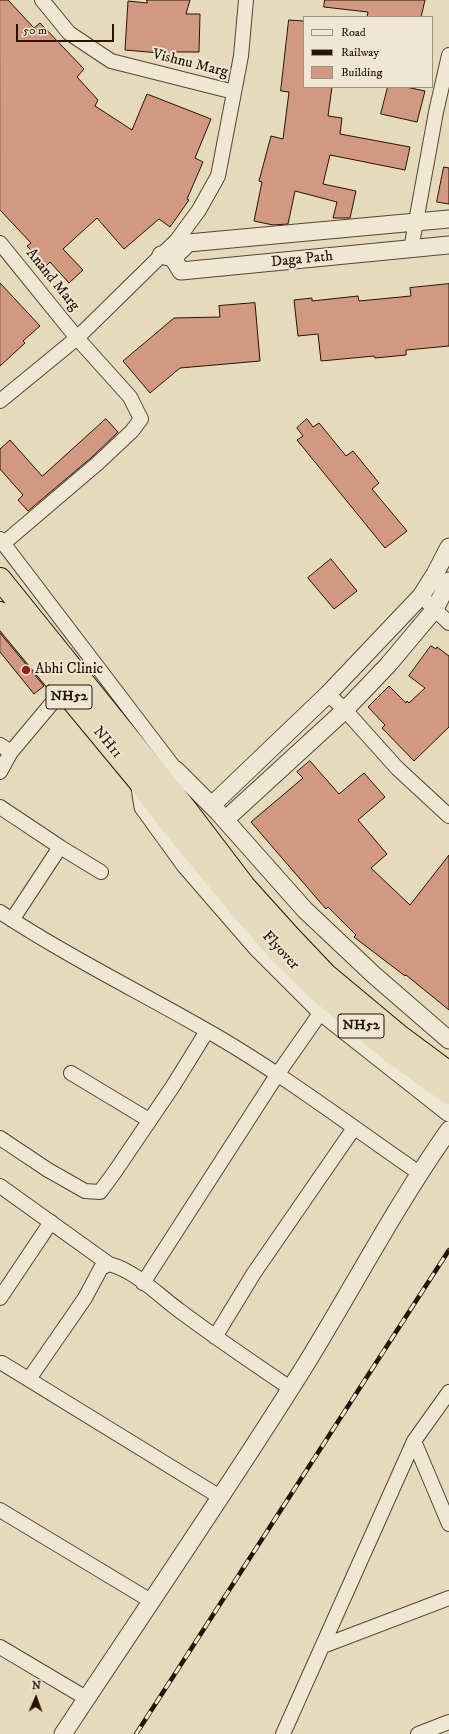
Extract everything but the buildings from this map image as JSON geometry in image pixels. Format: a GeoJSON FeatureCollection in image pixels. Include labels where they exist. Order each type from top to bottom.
{"type":"FeatureCollection","features":[{"type":"Feature","properties":{"kind":"highway","name":"NH52"},"geometry":{"type":"LineString","coordinates":[[0,579],[157,774]]}},
{"type":"Feature","properties":{"kind":"highway","name":"NH11"},"geometry":{"type":"LineString","coordinates":[[0,613],[63,690],[157,774]]}},
{"type":"Feature","properties":{"kind":"highway","name":"Flyover"},"geometry":{"type":"LineString","coordinates":[[157,774],[178,832],[284,945],[317,989],[383,1045],[449,1093]]}},
{"type":"Feature","properties":{"kind":"highway","name":"Flyover"},"geometry":{"type":"LineString","coordinates":[[284,945],[326,975],[398,1035],[449,1072]]}},
{"type":"Feature","properties":{"kind":"street","name":"Vishnu Marg"},"geometry":{"type":"LineString","coordinates":[[42,0],[69,33],[111,61],[234,92]]}},
{"type":"Feature","properties":{"kind":"street"},"geometry":{"type":"LineString","coordinates":[[167,257],[177,240],[199,210],[218,176],[241,56],[246,0]]}},
{"type":"Feature","properties":{"kind":"street"},"geometry":{"type":"LineString","coordinates":[[411,249],[449,54]]}},
{"type":"Feature","properties":{"kind":"street"},"geometry":{"type":"LineString","coordinates":[[0,401],[77,338],[167,257],[188,243],[449,219]]}},
{"type":"Feature","properties":{"kind":"street","name":"Anand Marg"},"geometry":{"type":"LineString","coordinates":[[0,243],[77,338],[130,397],[141,419],[132,431],[98,464],[2,541]]}},
{"type":"Feature","properties":{"kind":"street","name":"Daga Path"},"geometry":{"type":"LineString","coordinates":[[167,257],[181,271],[194,271],[449,245]]}},
{"type":"Feature","properties":{"kind":"street"},"geometry":{"type":"LineString","coordinates":[[2,541],[157,774],[212,805],[305,910],[374,976],[449,1040]]}},
{"type":"Feature","properties":{"kind":"street"},"geometry":{"type":"LineString","coordinates":[[212,805],[328,694],[421,596],[435,574],[449,547]]}},
{"type":"Feature","properties":{"kind":"street"},"geometry":{"type":"LineString","coordinates":[[225,820],[345,710],[388,664],[435,609],[449,582]]}},
{"type":"Feature","properties":{"kind":"street"},"geometry":{"type":"LineString","coordinates":[[421,596],[449,623]]}},
{"type":"Feature","properties":{"kind":"street"},"geometry":{"type":"LineString","coordinates":[[0,772],[6,749],[63,690]]}},
{"type":"Feature","properties":{"kind":"street"},"geometry":{"type":"LineString","coordinates":[[328,694],[345,710],[397,768],[449,816]]}},
{"type":"Feature","properties":{"kind":"street"},"geometry":{"type":"LineString","coordinates":[[157,774],[143,807],[185,866],[256,948],[321,1012],[449,1114]]}},
{"type":"Feature","properties":{"kind":"street"},"geometry":{"type":"LineString","coordinates":[[0,807],[60,848],[101,872]]}},
{"type":"Feature","properties":{"kind":"street"},"geometry":{"type":"LineString","coordinates":[[12,920],[60,848]]}},
{"type":"Feature","properties":{"kind":"street"},"geometry":{"type":"LineString","coordinates":[[0,912],[46,941],[207,1031],[277,1075],[419,1173]]}},
{"type":"Feature","properties":{"kind":"street"},"geometry":{"type":"LineString","coordinates":[[143,1283],[277,1075],[321,1012]]}},
{"type":"Feature","properties":{"kind":"street"},"geometry":{"type":"LineString","coordinates":[[0,1138],[48,1170],[86,1191],[100,1192],[173,1086],[207,1031]]}},
{"type":"Feature","properties":{"kind":"street"},"geometry":{"type":"LineString","coordinates":[[71,1073],[149,1120]]}},
{"type":"Feature","properties":{"kind":"street"},"geometry":{"type":"LineString","coordinates":[[215,1337],[254,1273],[354,1128]]}},
{"type":"Feature","properties":{"kind":"street"},"geometry":{"type":"LineString","coordinates":[[63,1734],[220,1497],[290,1388],[419,1173],[449,1130]]}},
{"type":"Feature","properties":{"kind":"street"},"geometry":{"type":"LineString","coordinates":[[0,1186],[109,1264],[118,1266],[143,1283],[215,1337],[290,1388]]}},
{"type":"Feature","properties":{"kind":"street"},"geometry":{"type":"LineString","coordinates":[[0,1298],[51,1222]]}},
{"type":"Feature","properties":{"kind":"street"},"geometry":{"type":"LineString","coordinates":[[29,1379],[85,1298],[102,1268],[109,1264]]}},
{"type":"Feature","properties":{"kind":"street"},"geometry":{"type":"LineString","coordinates":[[2,1363],[220,1497]]}},
{"type":"Feature","properties":{"kind":"street"},"geometry":{"type":"LineString","coordinates":[[283,1734],[414,1441],[449,1392]]}},
{"type":"Feature","properties":{"kind":"street"},"geometry":{"type":"LineString","coordinates":[[414,1441],[449,1524]]}},
{"type":"Feature","properties":{"kind":"street"},"geometry":{"type":"LineString","coordinates":[[0,1510],[151,1601]]}},
{"type":"Feature","properties":{"kind":"street"},"geometry":{"type":"LineString","coordinates":[[322,1646],[449,1598]]}},
{"type":"Feature","properties":{"kind":"street"},"geometry":{"type":"LineString","coordinates":[[0,1647],[86,1698]]}},
{"type":"Feature","properties":{"kind":"street"},"geometry":{"type":"LineString","coordinates":[[418,1734],[449,1722]]}},
{"type":"Feature","properties":{"kind":"railway"},"geometry":{"type":"LineString","coordinates":[[136,1734],[449,1250]]}},
{"type":"Feature","properties":{"kind":"place","name":"Abhi Clinic"},"geometry":{"type":"Point","coordinates":[26,670]}}]}
